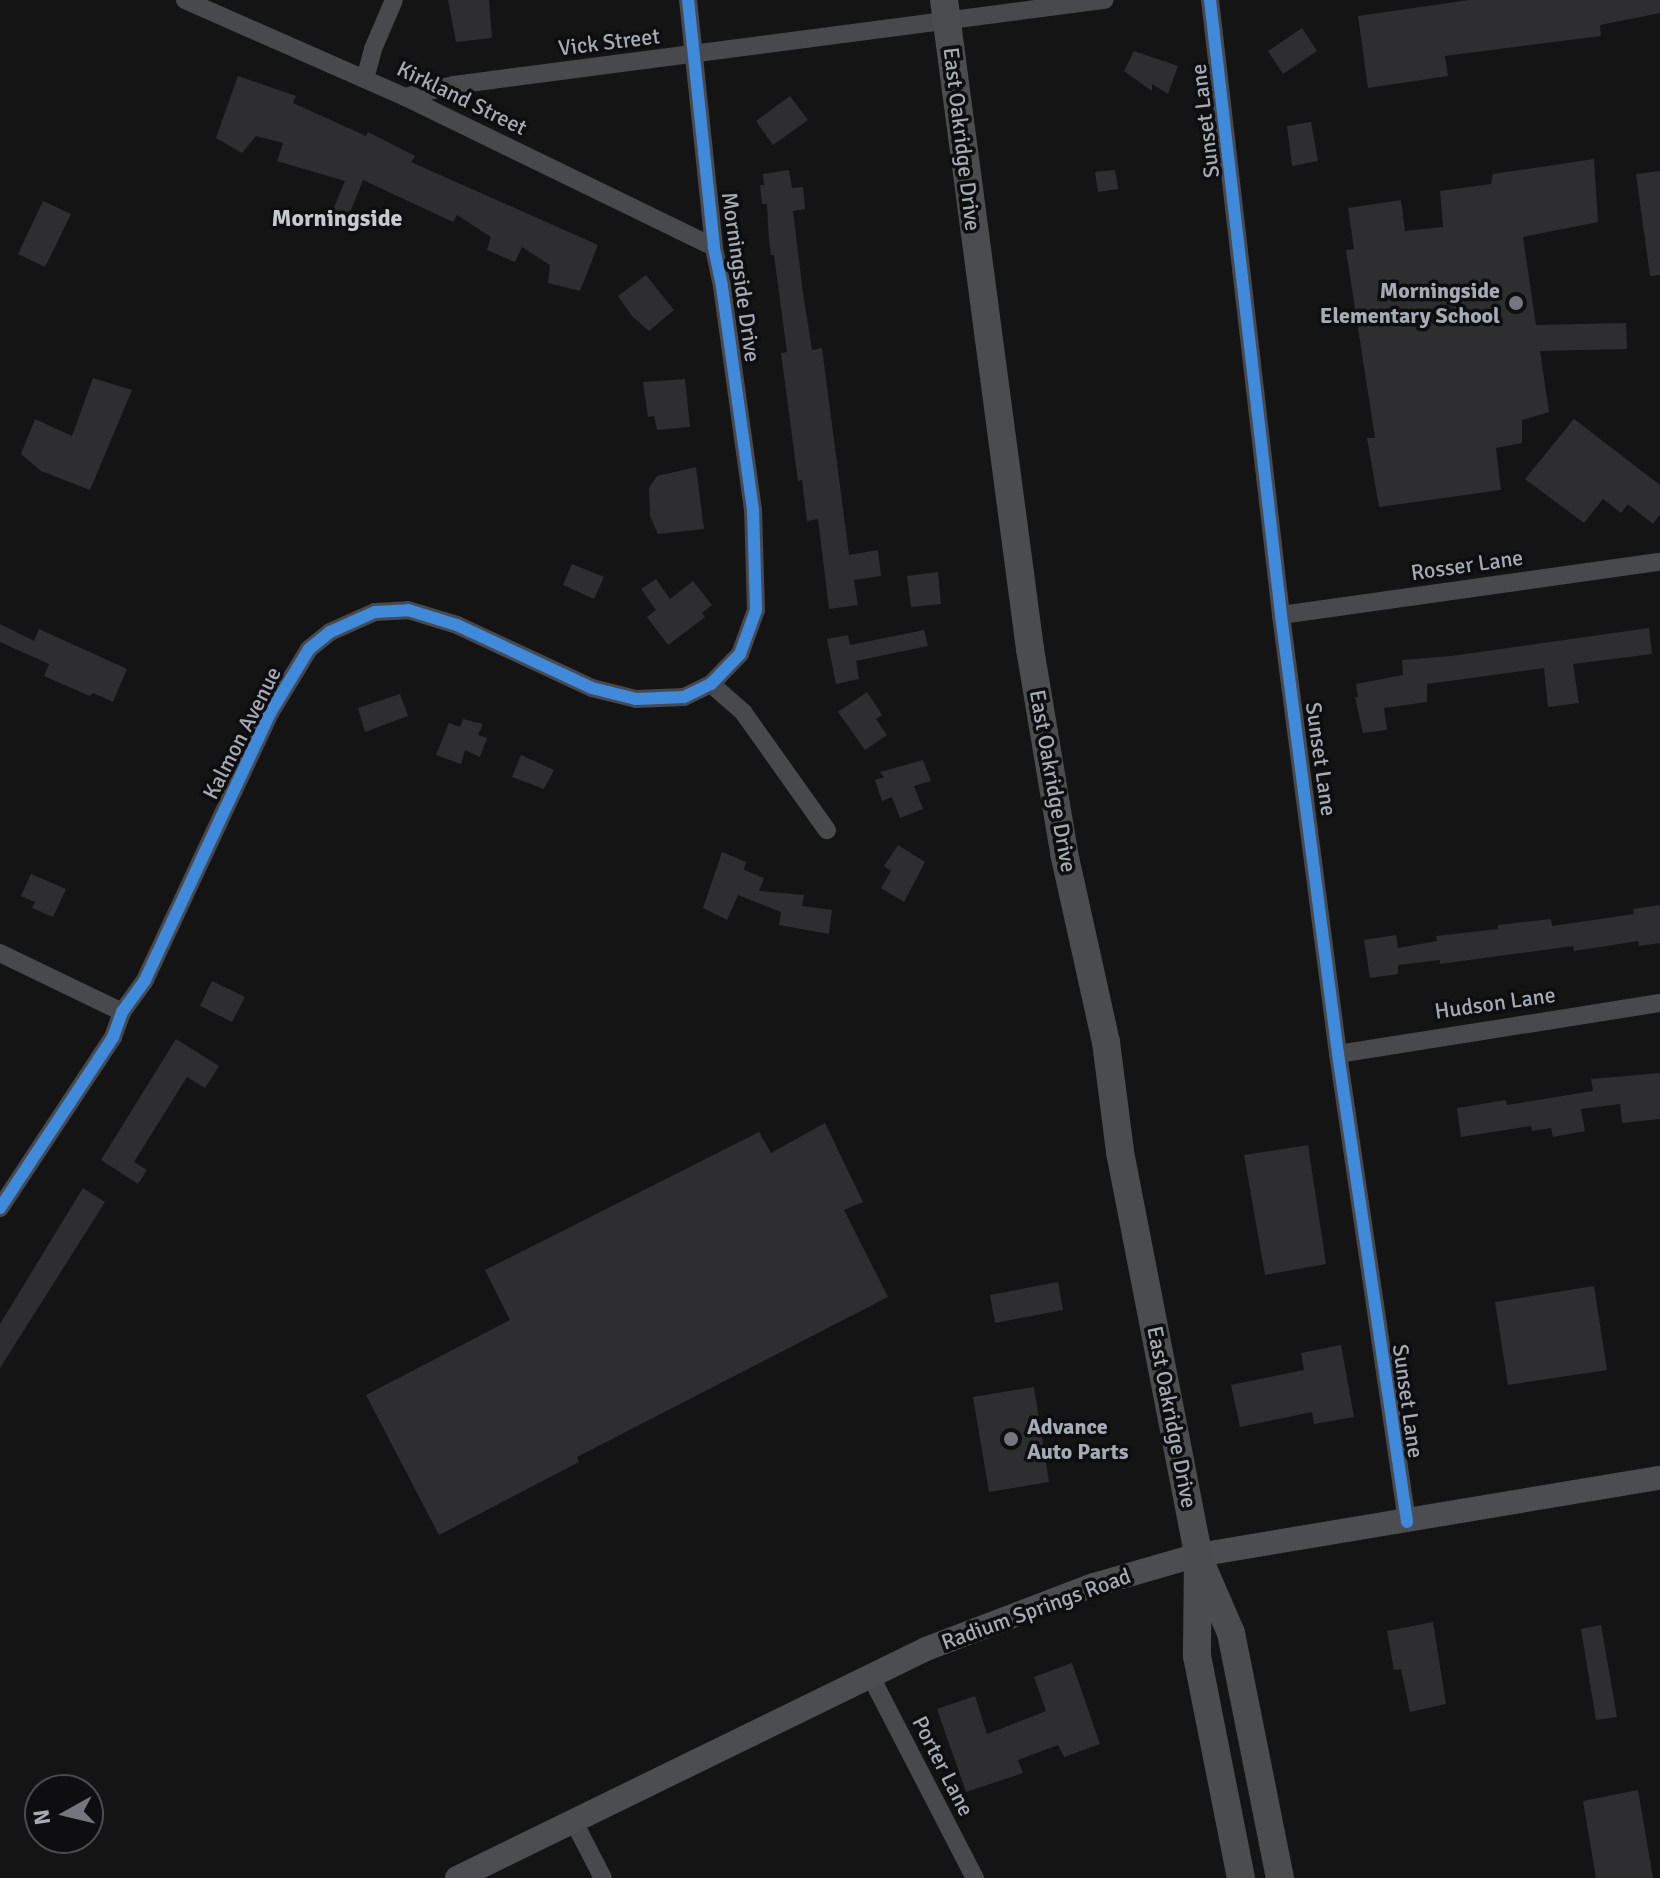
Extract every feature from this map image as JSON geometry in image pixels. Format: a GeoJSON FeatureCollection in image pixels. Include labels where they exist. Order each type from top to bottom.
{"type":"FeatureCollection","features":[{"type":"Feature","properties":{"kind":"main road","name":"East Oakridge Drive"},"geometry":{"type":"LineString","coordinates":[[946,10],[1030,649],[1064,853],[1106,1042],[1120,1152],[1198,1555],[1197,1656],[1241,1878]]}},
{"type":"Feature","properties":{"kind":"main road","name":"Radium Springs Road"},"geometry":{"type":"LineString","coordinates":[[457,1878],[926,1649],[1094,1585],[1198,1555],[1660,1478]]}},
{"type":"Feature","properties":{"kind":"main road","name":"East Oakridge Drive"},"geometry":{"type":"LineString","coordinates":[[1198,1555],[1231,1633],[1280,1878]]}},
{"type":"Feature","properties":{"kind":"street","name":"Kirkland Street"},"geometry":{"type":"LineString","coordinates":[[185,0],[405,97],[714,247]]}},
{"type":"Feature","properties":{"kind":"street"},"geometry":{"type":"LineString","coordinates":[[365,79],[373,49],[394,0]]}},
{"type":"Feature","properties":{"kind":"street","name":"Morningside Drive"},"geometry":{"type":"LineString","coordinates":[[688,0],[695,55],[694,89],[714,247],[753,510],[754,559]]}},
{"type":"Feature","properties":{"kind":"street","name":"Vick Street"},"geometry":{"type":"LineString","coordinates":[[405,97],[454,85],[695,55],[946,10],[1104,0]]}},
{"type":"Feature","properties":{"kind":"street","name":"Sunset Lane"},"geometry":{"type":"LineString","coordinates":[[1210,0],[1281,615],[1338,1054],[1407,1522]]}},
{"type":"Feature","properties":{"kind":"street","name":"Kalmon Avenue"},"geometry":{"type":"LineString","coordinates":[[0,1208],[113,1037],[122,1012],[145,980],[270,713],[309,649],[351,620],[399,609],[440,618],[592,688],[636,699],[684,697],[711,684],[740,654],[756,610],[754,559]]}},
{"type":"Feature","properties":{"kind":"street","name":"Rosser Lane"},"geometry":{"type":"LineString","coordinates":[[1281,615],[1660,562]]}},
{"type":"Feature","properties":{"kind":"street"},"geometry":{"type":"LineString","coordinates":[[711,684],[743,712],[827,830]]}},
{"type":"Feature","properties":{"kind":"street"},"geometry":{"type":"LineString","coordinates":[[0,953],[122,1012]]}},
{"type":"Feature","properties":{"kind":"street","name":"Hudson Lane"},"geometry":{"type":"LineString","coordinates":[[1338,1054],[1660,1003]]}},
{"type":"Feature","properties":{"kind":"street","name":"Porter Lane"},"geometry":{"type":"LineString","coordinates":[[870,1675],[975,1878]]}},
{"type":"Feature","properties":{"kind":"street"},"geometry":{"type":"LineString","coordinates":[[573,1820],[603,1878]]}},
{"type":"Feature","properties":{"kind":"building"},"geometry":{"type":"Polygon","coordinates":[[[448,0],[489,0],[492,38],[456,42],[448,0]]]}},
{"type":"Feature","properties":{"kind":"building"},"geometry":{"type":"Polygon","coordinates":[[[1469,0],[1660,0],[1660,13],[1600,25],[1601,36],[1445,56],[1448,76],[1368,88],[1358,16],[1469,0]]]}},
{"type":"Feature","properties":{"kind":"building"},"geometry":{"type":"Polygon","coordinates":[[[1302,28],[1317,51],[1283,74],[1268,51],[1302,28]]]}},
{"type":"Feature","properties":{"kind":"building"},"geometry":{"type":"Polygon","coordinates":[[[1134,51],[1178,66],[1168,94],[1152,84],[1152,91],[1124,71],[1134,51]]]}},
{"type":"Feature","properties":{"kind":"building"},"geometry":{"type":"Polygon","coordinates":[[[238,76],[296,96],[293,103],[366,136],[368,132],[415,156],[411,162],[598,245],[580,291],[548,283],[550,265],[522,247],[515,262],[487,250],[491,237],[457,215],[453,222],[363,180],[345,225],[329,219],[345,181],[277,161],[283,143],[256,136],[242,153],[216,138],[238,76]]]}},
{"type":"Feature","properties":{"kind":"building"},"geometry":{"type":"Polygon","coordinates":[[[790,96],[808,120],[773,145],[756,121],[790,96]]]}},
{"type":"Feature","properties":{"kind":"building"},"geometry":{"type":"Polygon","coordinates":[[[1311,122],[1318,161],[1292,166],[1287,126],[1311,122]]]}},
{"type":"Feature","properties":{"kind":"building"},"geometry":{"type":"Polygon","coordinates":[[[1594,159],[1598,222],[1523,237],[1536,325],[1626,323],[1627,349],[1540,351],[1549,412],[1522,420],[1522,443],[1496,448],[1501,490],[1379,507],[1367,438],[1375,438],[1346,250],[1354,249],[1348,208],[1401,200],[1405,231],[1443,227],[1440,191],[1491,184],[1493,174],[1594,159]]]}},
{"type":"Feature","properties":{"kind":"building"},"geometry":{"type":"Polygon","coordinates":[[[789,170],[792,188],[803,187],[805,209],[793,211],[803,293],[812,350],[822,348],[849,555],[878,550],[881,576],[854,580],[858,605],[829,609],[818,519],[807,521],[802,480],[798,481],[781,353],[787,352],[774,255],[771,255],[767,204],[762,204],[760,185],[764,185],[763,174],[789,170]]]}},
{"type":"Feature","properties":{"kind":"building"},"geometry":{"type":"Polygon","coordinates":[[[1115,170],[1118,189],[1098,192],[1095,172],[1115,170]]]}},
{"type":"Feature","properties":{"kind":"building"},"geometry":{"type":"Polygon","coordinates":[[[1660,171],[1660,275],[1650,276],[1636,174],[1660,171]]]}},
{"type":"Feature","properties":{"kind":"building"},"geometry":{"type":"Polygon","coordinates":[[[43,201],[71,214],[45,267],[18,254],[43,201]]]}},
{"type":"Feature","properties":{"kind":"building"},"geometry":{"type":"Polygon","coordinates":[[[646,275],[674,310],[649,331],[632,316],[618,296],[646,275]]]}},
{"type":"Feature","properties":{"kind":"building"},"geometry":{"type":"Polygon","coordinates":[[[93,378],[132,390],[90,490],[41,471],[21,454],[35,419],[72,436],[93,378]]]}},
{"type":"Feature","properties":{"kind":"building"},"geometry":{"type":"Polygon","coordinates":[[[685,379],[690,427],[657,430],[654,416],[648,417],[643,382],[685,379]]]}},
{"type":"Feature","properties":{"kind":"building"},"geometry":{"type":"Polygon","coordinates":[[[1574,419],[1660,485],[1660,514],[1653,524],[1628,504],[1621,513],[1603,499],[1584,523],[1525,479],[1574,419]]]}},
{"type":"Feature","properties":{"kind":"building"},"geometry":{"type":"Polygon","coordinates":[[[696,467],[704,529],[658,534],[650,516],[649,488],[657,476],[696,467]]]}},
{"type":"Feature","properties":{"kind":"building"},"geometry":{"type":"Polygon","coordinates":[[[572,564],[604,577],[594,599],[563,585],[572,564]]]}},
{"type":"Feature","properties":{"kind":"building"},"geometry":{"type":"Polygon","coordinates":[[[938,572],[941,604],[911,607],[907,576],[938,572]]]}},
{"type":"Feature","properties":{"kind":"building"},"geometry":{"type":"Polygon","coordinates":[[[656,579],[670,599],[693,581],[712,605],[702,613],[705,617],[668,645],[647,617],[656,610],[641,589],[656,579]]]}},
{"type":"Feature","properties":{"kind":"building"},"geometry":{"type":"Polygon","coordinates":[[[0,624],[34,641],[39,629],[127,669],[113,702],[93,693],[90,696],[44,676],[49,664],[0,642],[0,624]]]}},
{"type":"Feature","properties":{"kind":"building"},"geometry":{"type":"Polygon","coordinates":[[[1649,628],[1652,654],[1573,664],[1579,703],[1548,707],[1544,668],[1427,684],[1427,702],[1384,708],[1387,730],[1363,733],[1355,697],[1358,697],[1356,684],[1403,675],[1402,660],[1649,628]]]}},
{"type":"Feature","properties":{"kind":"building"},"geometry":{"type":"Polygon","coordinates":[[[924,630],[928,646],[856,661],[859,679],[836,684],[827,639],[848,635],[850,645],[924,630]]]}},
{"type":"Feature","properties":{"kind":"building"},"geometry":{"type":"Polygon","coordinates":[[[867,692],[882,715],[876,719],[887,735],[865,750],[838,712],[867,692]]]}},
{"type":"Feature","properties":{"kind":"building"},"geometry":{"type":"Polygon","coordinates":[[[400,694],[408,716],[365,732],[358,708],[400,694]]]}},
{"type":"Feature","properties":{"kind":"building"},"geometry":{"type":"Polygon","coordinates":[[[463,719],[483,724],[478,735],[487,738],[480,757],[465,750],[461,764],[436,755],[449,723],[460,727],[463,719]]]}},
{"type":"Feature","properties":{"kind":"building"},"geometry":{"type":"Polygon","coordinates":[[[521,755],[554,770],[544,789],[512,777],[521,755]]]}},
{"type":"Feature","properties":{"kind":"building"},"geometry":{"type":"Polygon","coordinates":[[[923,760],[931,781],[914,786],[923,809],[900,818],[892,797],[882,801],[875,780],[884,777],[880,772],[923,760]]]}},
{"type":"Feature","properties":{"kind":"building"},"geometry":{"type":"Polygon","coordinates":[[[898,845],[925,862],[904,902],[881,888],[891,871],[884,866],[898,845]]]}},
{"type":"Feature","properties":{"kind":"building"},"geometry":{"type":"Polygon","coordinates":[[[722,852],[746,862],[744,870],[764,878],[759,891],[804,895],[802,906],[832,910],[829,934],[779,925],[781,912],[738,895],[727,920],[703,908],[722,852]]]}},
{"type":"Feature","properties":{"kind":"building"},"geometry":{"type":"Polygon","coordinates":[[[31,874],[66,889],[53,917],[32,908],[35,902],[21,896],[31,874]]]}},
{"type":"Feature","properties":{"kind":"building"},"geometry":{"type":"Polygon","coordinates":[[[1660,905],[1660,943],[1639,946],[1638,941],[1574,951],[1573,946],[1440,964],[1440,960],[1398,965],[1398,974],[1370,978],[1364,940],[1396,935],[1398,948],[1437,941],[1436,936],[1498,929],[1498,925],[1551,919],[1552,926],[1634,914],[1633,909],[1660,905]]]}},
{"type":"Feature","properties":{"kind":"building"},"geometry":{"type":"Polygon","coordinates":[[[212,981],[245,997],[232,1022],[200,1006],[212,981]]]}},
{"type":"Feature","properties":{"kind":"building"},"geometry":{"type":"Polygon","coordinates":[[[176,1039],[219,1066],[205,1088],[187,1077],[134,1162],[147,1170],[138,1184],[101,1160],[176,1039]]]}},
{"type":"Feature","properties":{"kind":"building"},"geometry":{"type":"Polygon","coordinates":[[[1660,1073],[1660,1119],[1622,1123],[1620,1104],[1581,1109],[1585,1131],[1553,1137],[1551,1128],[1532,1131],[1531,1126],[1461,1137],[1457,1108],[1506,1100],[1507,1105],[1593,1091],[1591,1079],[1660,1073]]]}},
{"type":"Feature","properties":{"kind":"building"},"geometry":{"type":"Polygon","coordinates":[[[825,1123],[863,1202],[844,1210],[888,1297],[577,1457],[579,1462],[439,1535],[366,1395],[510,1320],[485,1270],[759,1132],[771,1153],[825,1123]]]}},
{"type":"Feature","properties":{"kind":"building"},"geometry":{"type":"Polygon","coordinates":[[[1308,1145],[1326,1264],[1265,1275],[1244,1155],[1308,1145]]]}},
{"type":"Feature","properties":{"kind":"building"},"geometry":{"type":"Polygon","coordinates":[[[83,1188],[105,1202],[0,1368],[0,1324],[83,1188]]]}},
{"type":"Feature","properties":{"kind":"building"},"geometry":{"type":"Polygon","coordinates":[[[1058,1282],[1063,1310],[995,1323],[990,1295],[1058,1282]]]}},
{"type":"Feature","properties":{"kind":"building"},"geometry":{"type":"Polygon","coordinates":[[[1594,1286],[1607,1370],[1508,1385],[1495,1302],[1594,1286]]]}},
{"type":"Feature","properties":{"kind":"building"},"geometry":{"type":"Polygon","coordinates":[[[1341,1345],[1354,1417],[1314,1424],[1312,1412],[1240,1427],[1231,1385],[1304,1370],[1301,1353],[1341,1345]]]}},
{"type":"Feature","properties":{"kind":"building","name":"Advance Auto Parts"},"geometry":{"type":"Polygon","coordinates":[[[1034,1387],[1049,1482],[989,1492],[973,1397],[1034,1387]]]}},
{"type":"Feature","properties":{"kind":"building"},"geometry":{"type":"Polygon","coordinates":[[[1433,1622],[1446,1704],[1410,1712],[1401,1669],[1394,1670],[1387,1631],[1433,1622]]]}},
{"type":"Feature","properties":{"kind":"building"},"geometry":{"type":"Polygon","coordinates":[[[1601,1625],[1617,1717],[1596,1720],[1581,1629],[1601,1625]]]}},
{"type":"Feature","properties":{"kind":"building"},"geometry":{"type":"Polygon","coordinates":[[[1072,1663],[1100,1744],[1064,1757],[1058,1745],[1018,1760],[1023,1773],[966,1792],[937,1709],[975,1696],[987,1734],[1046,1711],[1034,1677],[1072,1663]]]}},
{"type":"Feature","properties":{"kind":"building"},"geometry":{"type":"Polygon","coordinates":[[[1638,1790],[1653,1878],[1596,1878],[1583,1801],[1638,1790]]]}},
{"type":"Feature","properties":{"kind":"cycle path"},"geometry":{"type":"LineString","coordinates":[[0,1208],[113,1037],[122,1012],[145,980],[270,713],[309,649],[330,632],[375,612],[408,610],[457,625],[592,688],[636,699],[684,697],[711,684],[740,654],[756,610],[753,510],[714,247],[688,0]]}},
{"type":"Feature","properties":{"kind":"cycle path"},"geometry":{"type":"LineString","coordinates":[[1210,0],[1281,615],[1338,1054],[1407,1522]]}},
{"type":"Feature","properties":{"kind":"place","name":"Morningside Elementary School"},"geometry":{"type":"Point","coordinates":[1516,303]}},
{"type":"Feature","properties":{"kind":"place","name":"Advance Auto Parts"},"geometry":{"type":"Point","coordinates":[1011,1439]}},
{"type":"Feature","properties":{"kind":"district","name":"Morningside"},"geometry":{"type":"Point","coordinates":[337,219]}}]}
